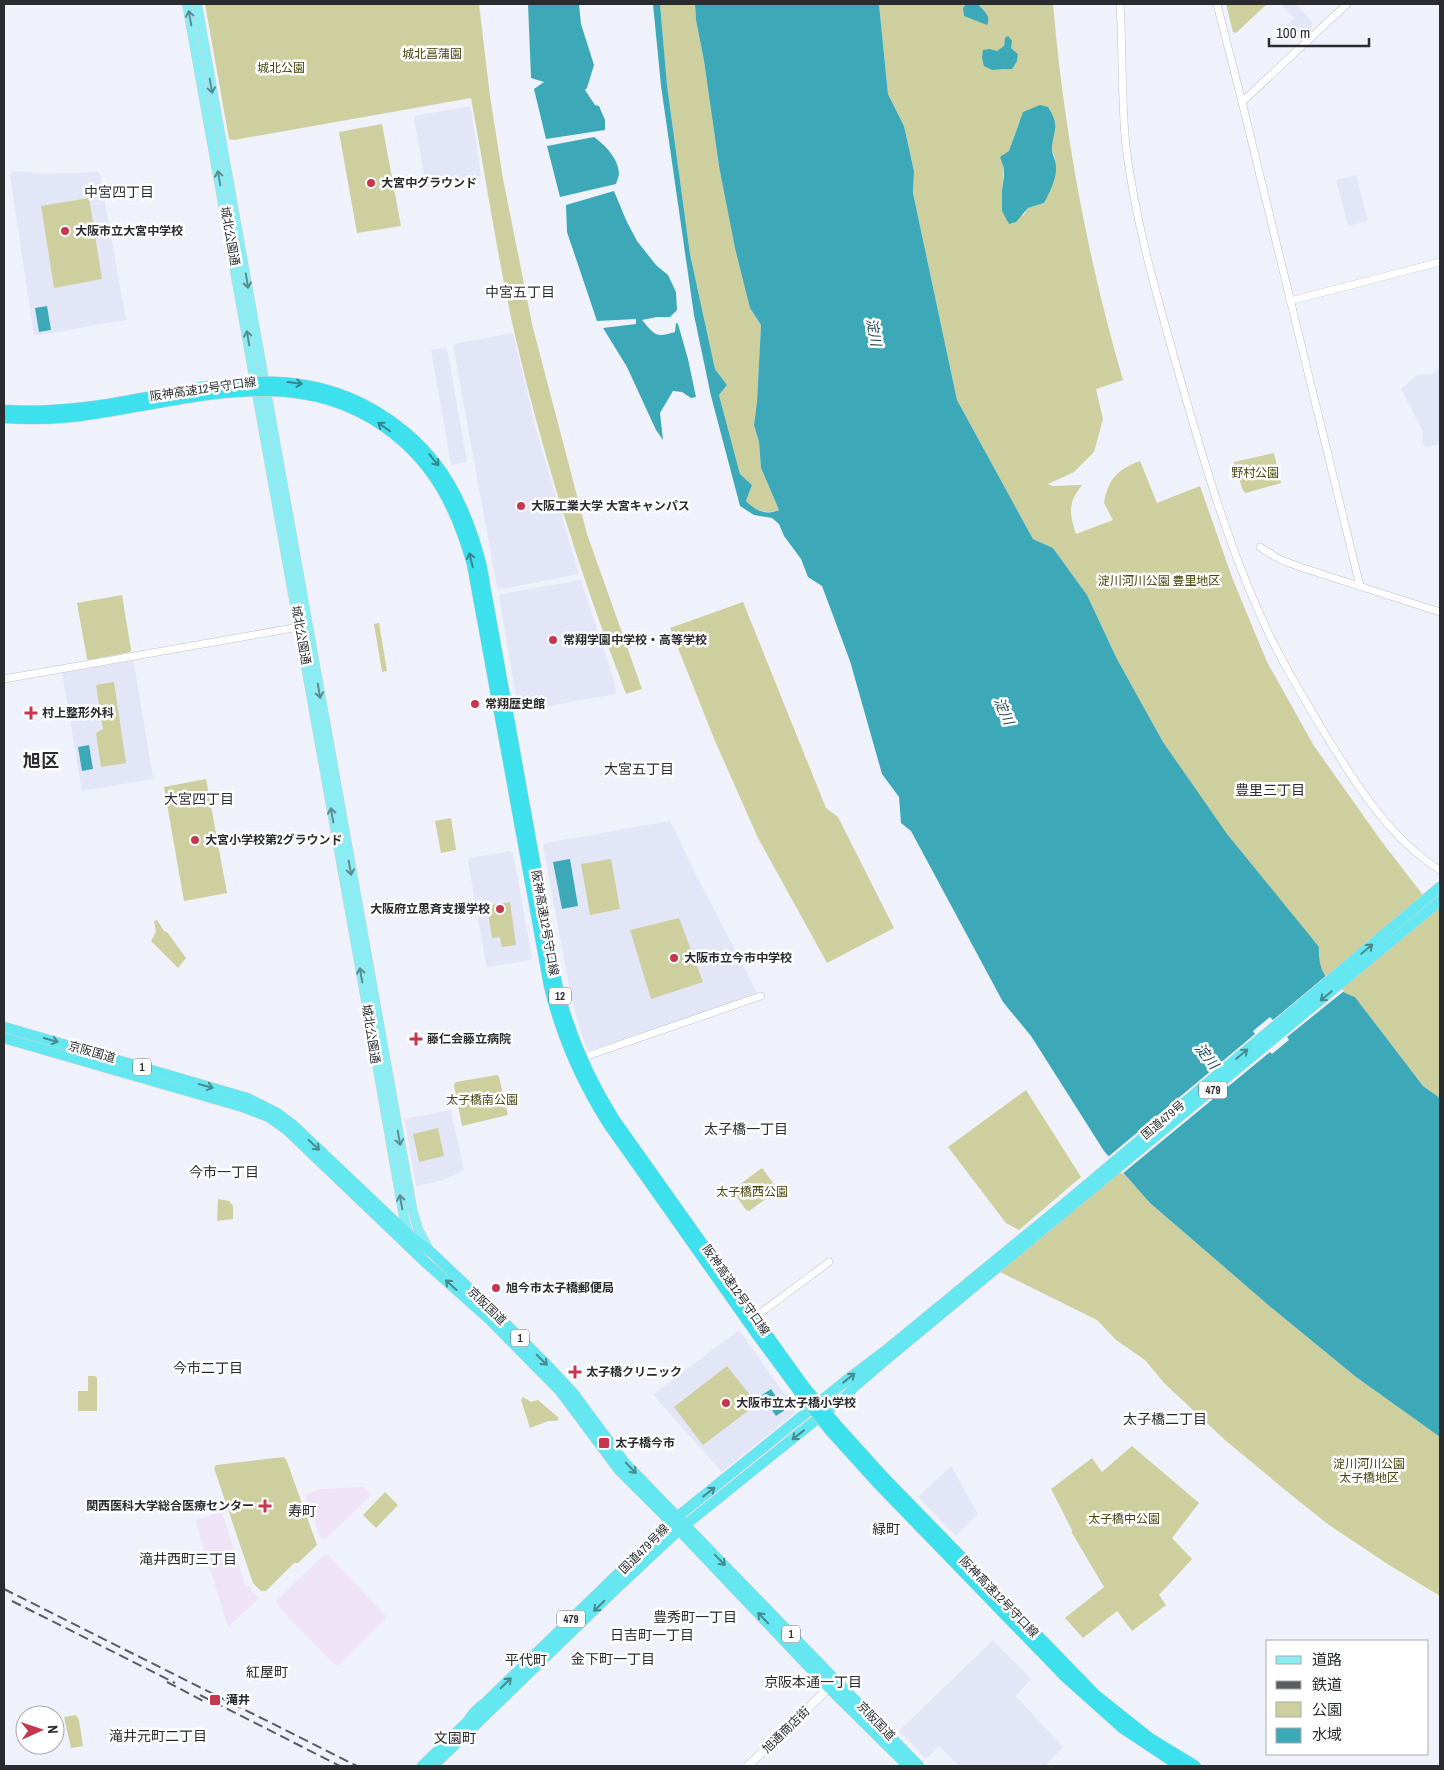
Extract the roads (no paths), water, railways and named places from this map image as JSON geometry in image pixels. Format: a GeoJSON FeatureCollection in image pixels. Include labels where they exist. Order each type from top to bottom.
{"type":"FeatureCollection","features":[{"type":"Feature","properties":{"kind":"highway","name":"阪神高速12号守口線"},"geometry":{"type":"LineString","coordinates":[[4,410],[63,409],[93,406],[228,383],[284,381],[326,389],[361,402],[397,425],[428,453],[446,476],[462,504],[481,563],[557,984],[573,1038],[589,1076],[606,1107],[764,1330],[805,1386],[837,1425],[884,1477],[1096,1695],[1138,1729],[1196,1766]]}},
{"type":"Feature","properties":{"kind":"highway","name":"阪神高速12号守口線"},"geometry":{"type":"LineString","coordinates":[[4,418],[40,419],[71,417],[229,392],[284,391],[323,398],[357,411],[396,436],[428,468],[438,481],[453,508],[465,537],[472,564],[548,986],[565,1041],[590,1094],[618,1139],[751,1327],[830,1430],[877,1483],[1065,1677],[1122,1728],[1179,1766]]}},
{"type":"Feature","properties":{"kind":"highway","name":"国道479号"},"geometry":{"type":"LineString","coordinates":[[886,1355],[1440,887]]}},
{"type":"Feature","properties":{"kind":"highway","name":"国道479号"},"geometry":{"type":"LineString","coordinates":[[886,1355],[1440,901]]}},
{"type":"Feature","properties":{"kind":"highway","name":"京阪国道"},"geometry":{"type":"LineString","coordinates":[[4,1027],[247,1098],[278,1113],[408,1234],[429,1258],[560,1391],[619,1470],[675,1520],[830,1688],[908,1766]]}},
{"type":"Feature","properties":{"kind":"highway","name":"京阪国道"},"geometry":{"type":"LineString","coordinates":[[4,1038],[244,1107],[269,1117],[287,1130],[429,1258]]}},
{"type":"Feature","properties":{"kind":"highway","name":"国道479号線"},"geometry":{"type":"LineString","coordinates":[[422,1766],[468,1721],[480,1706],[485,1704],[675,1520],[848,1379],[886,1355]]}},
{"type":"Feature","properties":{"kind":"highway","name":"国道479号線"},"geometry":{"type":"LineString","coordinates":[[433,1766],[617,1588],[682,1528],[847,1395],[886,1355]]}},
{"type":"Feature","properties":{"kind":"highway","name":"京阪国道"},"geometry":{"type":"LineString","coordinates":[[830,1688],[919,1766]]}},
{"type":"Feature","properties":{"kind":"main road","name":"城北公園通"},"geometry":{"type":"LineString","coordinates":[[187,4],[408,1234]]}},
{"type":"Feature","properties":{"kind":"main road","name":"城北公園通"},"geometry":{"type":"LineString","coordinates":[[197,4],[410,1199],[418,1229],[429,1258]]}},
{"type":"Feature","properties":{"kind":"main road","name":"旭通商店街"},"geometry":{"type":"LineString","coordinates":[[748,1766],[830,1688]]}},
{"type":"Feature","properties":{"kind":"street"},"geometry":{"type":"LineString","coordinates":[[1120,4],[1126,145],[1138,216],[1167,332],[1190,413],[1236,553],[1268,632],[1291,677],[1345,766],[1374,807],[1397,835],[1421,858],[1440,870]]}},
{"type":"Feature","properties":{"kind":"street"},"geometry":{"type":"LineString","coordinates":[[1217,4],[1360,586]]}},
{"type":"Feature","properties":{"kind":"street"},"geometry":{"type":"LineString","coordinates":[[1242,102],[1347,4]]}},
{"type":"Feature","properties":{"kind":"street"},"geometry":{"type":"LineString","coordinates":[[1290,301],[1440,262]]}},
{"type":"Feature","properties":{"kind":"street"},"geometry":{"type":"LineString","coordinates":[[1260,547],[1279,560],[1440,612]]}},
{"type":"Feature","properties":{"kind":"street"},"geometry":{"type":"LineString","coordinates":[[4,679],[299,627]]}},
{"type":"Feature","properties":{"kind":"street"},"geometry":{"type":"LineString","coordinates":[[584,1057],[761,996]]}},
{"type":"Feature","properties":{"kind":"street"},"geometry":{"type":"LineString","coordinates":[[759,1314],[829,1262]]}},
{"type":"Feature","properties":{"kind":"water"},"geometry":{"type":"Polygon","coordinates":[[[528,4],[579,4],[581,24],[594,65],[585,90],[595,105],[599,106],[605,120],[605,130],[546,139],[534,89],[544,82],[531,78],[528,4]]]}},
{"type":"Feature","properties":{"kind":"water","name":"淀川"},"geometry":{"type":"Polygon","coordinates":[[[653,4],[660,4],[667,85],[690,254],[715,369],[727,385],[719,395],[740,474],[752,485],[746,501],[757,509],[765,512],[774,512],[779,510],[761,468],[759,442],[754,425],[761,325],[750,308],[735,248],[719,166],[695,4],[879,4],[888,94],[904,126],[914,171],[913,193],[957,400],[1033,539],[1053,548],[1087,595],[1117,659],[1163,742],[1227,834],[1319,947],[1320,965],[1327,979],[1346,994],[1355,997],[1423,1086],[1440,1098],[1440,1437],[1356,1377],[1273,1309],[1150,1203],[1104,1151],[1031,1036],[1003,1002],[911,831],[901,823],[899,797],[882,774],[850,661],[822,586],[808,577],[801,559],[784,536],[779,524],[772,518],[754,515],[740,506],[711,396],[694,315],[661,86],[653,4]]]}},
{"type":"Feature","properties":{"kind":"water"},"geometry":{"type":"Polygon","coordinates":[[[966,4],[978,4],[988,16],[987,25],[964,16],[963,8],[966,4]]]}},
{"type":"Feature","properties":{"kind":"water"},"geometry":{"type":"Polygon","coordinates":[[[1008,36],[1012,41],[1011,48],[1018,54],[1017,61],[1012,69],[992,70],[984,66],[983,50],[997,51],[1004,46],[1005,38],[1008,36]]]}},
{"type":"Feature","properties":{"kind":"water"},"geometry":{"type":"Polygon","coordinates":[[[1040,105],[1048,107],[1055,123],[1052,149],[1056,166],[1054,180],[1044,203],[1028,208],[1016,222],[1009,224],[1002,211],[1004,168],[1000,157],[1009,151],[1023,112],[1040,105]]]}},
{"type":"Feature","properties":{"kind":"water"},"geometry":{"type":"Polygon","coordinates":[[[594,137],[614,157],[619,173],[616,184],[560,197],[547,146],[594,137]]]}},
{"type":"Feature","properties":{"kind":"water"},"geometry":{"type":"Polygon","coordinates":[[[614,191],[637,241],[656,265],[668,275],[676,292],[677,310],[670,317],[642,320],[653,332],[659,335],[675,332],[676,323],[678,324],[696,397],[691,398],[682,392],[673,391],[660,413],[663,440],[656,430],[627,367],[603,328],[636,324],[636,319],[597,321],[567,232],[566,205],[614,191]]]}},
{"type":"Feature","properties":{"kind":"water"},"geometry":{"type":"Polygon","coordinates":[[[47,306],[51,330],[39,332],[35,308],[47,306]]]}},
{"type":"Feature","properties":{"kind":"water"},"geometry":{"type":"Polygon","coordinates":[[[89,745],[93,769],[82,771],[78,747],[89,745]]]}},
{"type":"Feature","properties":{"kind":"water"},"geometry":{"type":"Polygon","coordinates":[[[570,859],[578,906],[562,909],[553,862],[570,859]]]}},
{"type":"Feature","properties":{"kind":"water"},"geometry":{"type":"Polygon","coordinates":[[[771,1389],[785,1410],[776,1416],[762,1395],[771,1389]]]}},
{"type":"Feature","properties":{"kind":"railway"},"geometry":{"type":"LineString","coordinates":[[4,1589],[357,1766]]}},
{"type":"Feature","properties":{"kind":"railway"},"geometry":{"type":"LineString","coordinates":[[12,1601],[175,1683]]}},
{"type":"Feature","properties":{"kind":"railway"},"geometry":{"type":"LineString","coordinates":[[167,1682],[205,1702]]}},
{"type":"Feature","properties":{"kind":"railway"},"geometry":{"type":"LineString","coordinates":[[200,1695],[340,1766]]}},
{"type":"Feature","properties":{"kind":"place","name":"大宮中グラウンド"},"geometry":{"type":"Point","coordinates":[371,183]}},
{"type":"Feature","properties":{"kind":"place","name":"大阪市立大宮中学校"},"geometry":{"type":"Point","coordinates":[65,231]}},
{"type":"Feature","properties":{"kind":"place","name":"大阪工業大学 大宮キャンパス"},"geometry":{"type":"Point","coordinates":[521,506]}},
{"type":"Feature","properties":{"kind":"place","name":"常翔学園中学校・高等学校"},"geometry":{"type":"Point","coordinates":[553,640]}},
{"type":"Feature","properties":{"kind":"place","name":"常翔歴史館"},"geometry":{"type":"Point","coordinates":[475,704]}},
{"type":"Feature","properties":{"kind":"place","name":"村上整形外科"},"geometry":{"type":"Point","coordinates":[31,713]}},
{"type":"Feature","properties":{"kind":"place","name":"大宮小学校第2グラウンド"},"geometry":{"type":"Point","coordinates":[195,840]}},
{"type":"Feature","properties":{"kind":"place","name":"大阪府立思斉支援学校"},"geometry":{"type":"Point","coordinates":[500,909]}},
{"type":"Feature","properties":{"kind":"place","name":"大阪市立今市中学校"},"geometry":{"type":"Point","coordinates":[674,958]}},
{"type":"Feature","properties":{"kind":"place","name":"藤仁会藤立病院"},"geometry":{"type":"Point","coordinates":[416,1039]}},
{"type":"Feature","properties":{"kind":"place","name":"旭今市太子橋郵便局"},"geometry":{"type":"Point","coordinates":[496,1288]}},
{"type":"Feature","properties":{"kind":"place","name":"太子橋クリニック"},"geometry":{"type":"Point","coordinates":[575,1372]}},
{"type":"Feature","properties":{"kind":"place","name":"大阪市立太子橋小学校"},"geometry":{"type":"Point","coordinates":[726,1403]}},
{"type":"Feature","properties":{"kind":"place","name":"太子橋今市"},"geometry":{"type":"Point","coordinates":[604,1443]}},
{"type":"Feature","properties":{"kind":"place","name":"関西医科大学総合医療センター"},"geometry":{"type":"Point","coordinates":[265,1506]}},
{"type":"Feature","properties":{"kind":"place","name":"滝井"},"geometry":{"type":"Point","coordinates":[215,1700]}},
{"type":"Feature","properties":{"kind":"district","name":"中宮四丁目"},"geometry":{"type":"Point","coordinates":[119,192]}},
{"type":"Feature","properties":{"kind":"district","name":"中宮五丁目"},"geometry":{"type":"Point","coordinates":[520,292]}},
{"type":"Feature","properties":{"kind":"district","name":"旭区"},"geometry":{"type":"Point","coordinates":[41,761]}},
{"type":"Feature","properties":{"kind":"district","name":"大宮五丁目"},"geometry":{"type":"Point","coordinates":[639,769]}},
{"type":"Feature","properties":{"kind":"district","name":"豊里三丁目"},"geometry":{"type":"Point","coordinates":[1270,790]}},
{"type":"Feature","properties":{"kind":"district","name":"大宮四丁目"},"geometry":{"type":"Point","coordinates":[199,799]}},
{"type":"Feature","properties":{"kind":"district","name":"太子橋一丁目"},"geometry":{"type":"Point","coordinates":[746,1129]}},
{"type":"Feature","properties":{"kind":"district","name":"今市一丁目"},"geometry":{"type":"Point","coordinates":[224,1172]}},
{"type":"Feature","properties":{"kind":"district","name":"今市二丁目"},"geometry":{"type":"Point","coordinates":[208,1368]}},
{"type":"Feature","properties":{"kind":"district","name":"太子橋二丁目"},"geometry":{"type":"Point","coordinates":[1165,1419]}},
{"type":"Feature","properties":{"kind":"district","name":"寿町"},"geometry":{"type":"Point","coordinates":[302,1511]}},
{"type":"Feature","properties":{"kind":"district","name":"緑町"},"geometry":{"type":"Point","coordinates":[886,1529]}},
{"type":"Feature","properties":{"kind":"district","name":"滝井西町三丁目"},"geometry":{"type":"Point","coordinates":[188,1559]}},
{"type":"Feature","properties":{"kind":"district","name":"豊秀町一丁目"},"geometry":{"type":"Point","coordinates":[695,1617]}},
{"type":"Feature","properties":{"kind":"district","name":"日吉町一丁目"},"geometry":{"type":"Point","coordinates":[652,1635]}},
{"type":"Feature","properties":{"kind":"district","name":"金下町一丁目"},"geometry":{"type":"Point","coordinates":[613,1659]}},
{"type":"Feature","properties":{"kind":"district","name":"平代町"},"geometry":{"type":"Point","coordinates":[526,1660]}},
{"type":"Feature","properties":{"kind":"district","name":"紅屋町"},"geometry":{"type":"Point","coordinates":[267,1672]}},
{"type":"Feature","properties":{"kind":"district","name":"京阪本通一丁目"},"geometry":{"type":"Point","coordinates":[813,1682]}},
{"type":"Feature","properties":{"kind":"district","name":"滝井元町二丁目"},"geometry":{"type":"Point","coordinates":[158,1736]}},
{"type":"Feature","properties":{"kind":"district","name":"文園町"},"geometry":{"type":"Point","coordinates":[455,1738]}},
{"type":"Feature","properties":{"kind":"park label","name":"城北菖蒲園"},"geometry":{"type":"Point","coordinates":[432,54]}},
{"type":"Feature","properties":{"kind":"park label","name":"城北公園"},"geometry":{"type":"Point","coordinates":[281,68]}},
{"type":"Feature","properties":{"kind":"park label","name":"野村公園"},"geometry":{"type":"Point","coordinates":[1255,473]}},
{"type":"Feature","properties":{"kind":"park label","name":"淀川河川公園 豊里地区"},"geometry":{"type":"Point","coordinates":[1159,581]}},
{"type":"Feature","properties":{"kind":"park label","name":"太子橋南公園"},"geometry":{"type":"Point","coordinates":[482,1100]}},
{"type":"Feature","properties":{"kind":"park label","name":"太子橋西公園"},"geometry":{"type":"Point","coordinates":[752,1192]}},
{"type":"Feature","properties":{"kind":"park label","name":"淀川河川公園 太子橋地区"},"geometry":{"type":"Point","coordinates":[1369,1471]}},
{"type":"Feature","properties":{"kind":"park label","name":"太子橋中公園"},"geometry":{"type":"Point","coordinates":[1124,1519]}}]}
